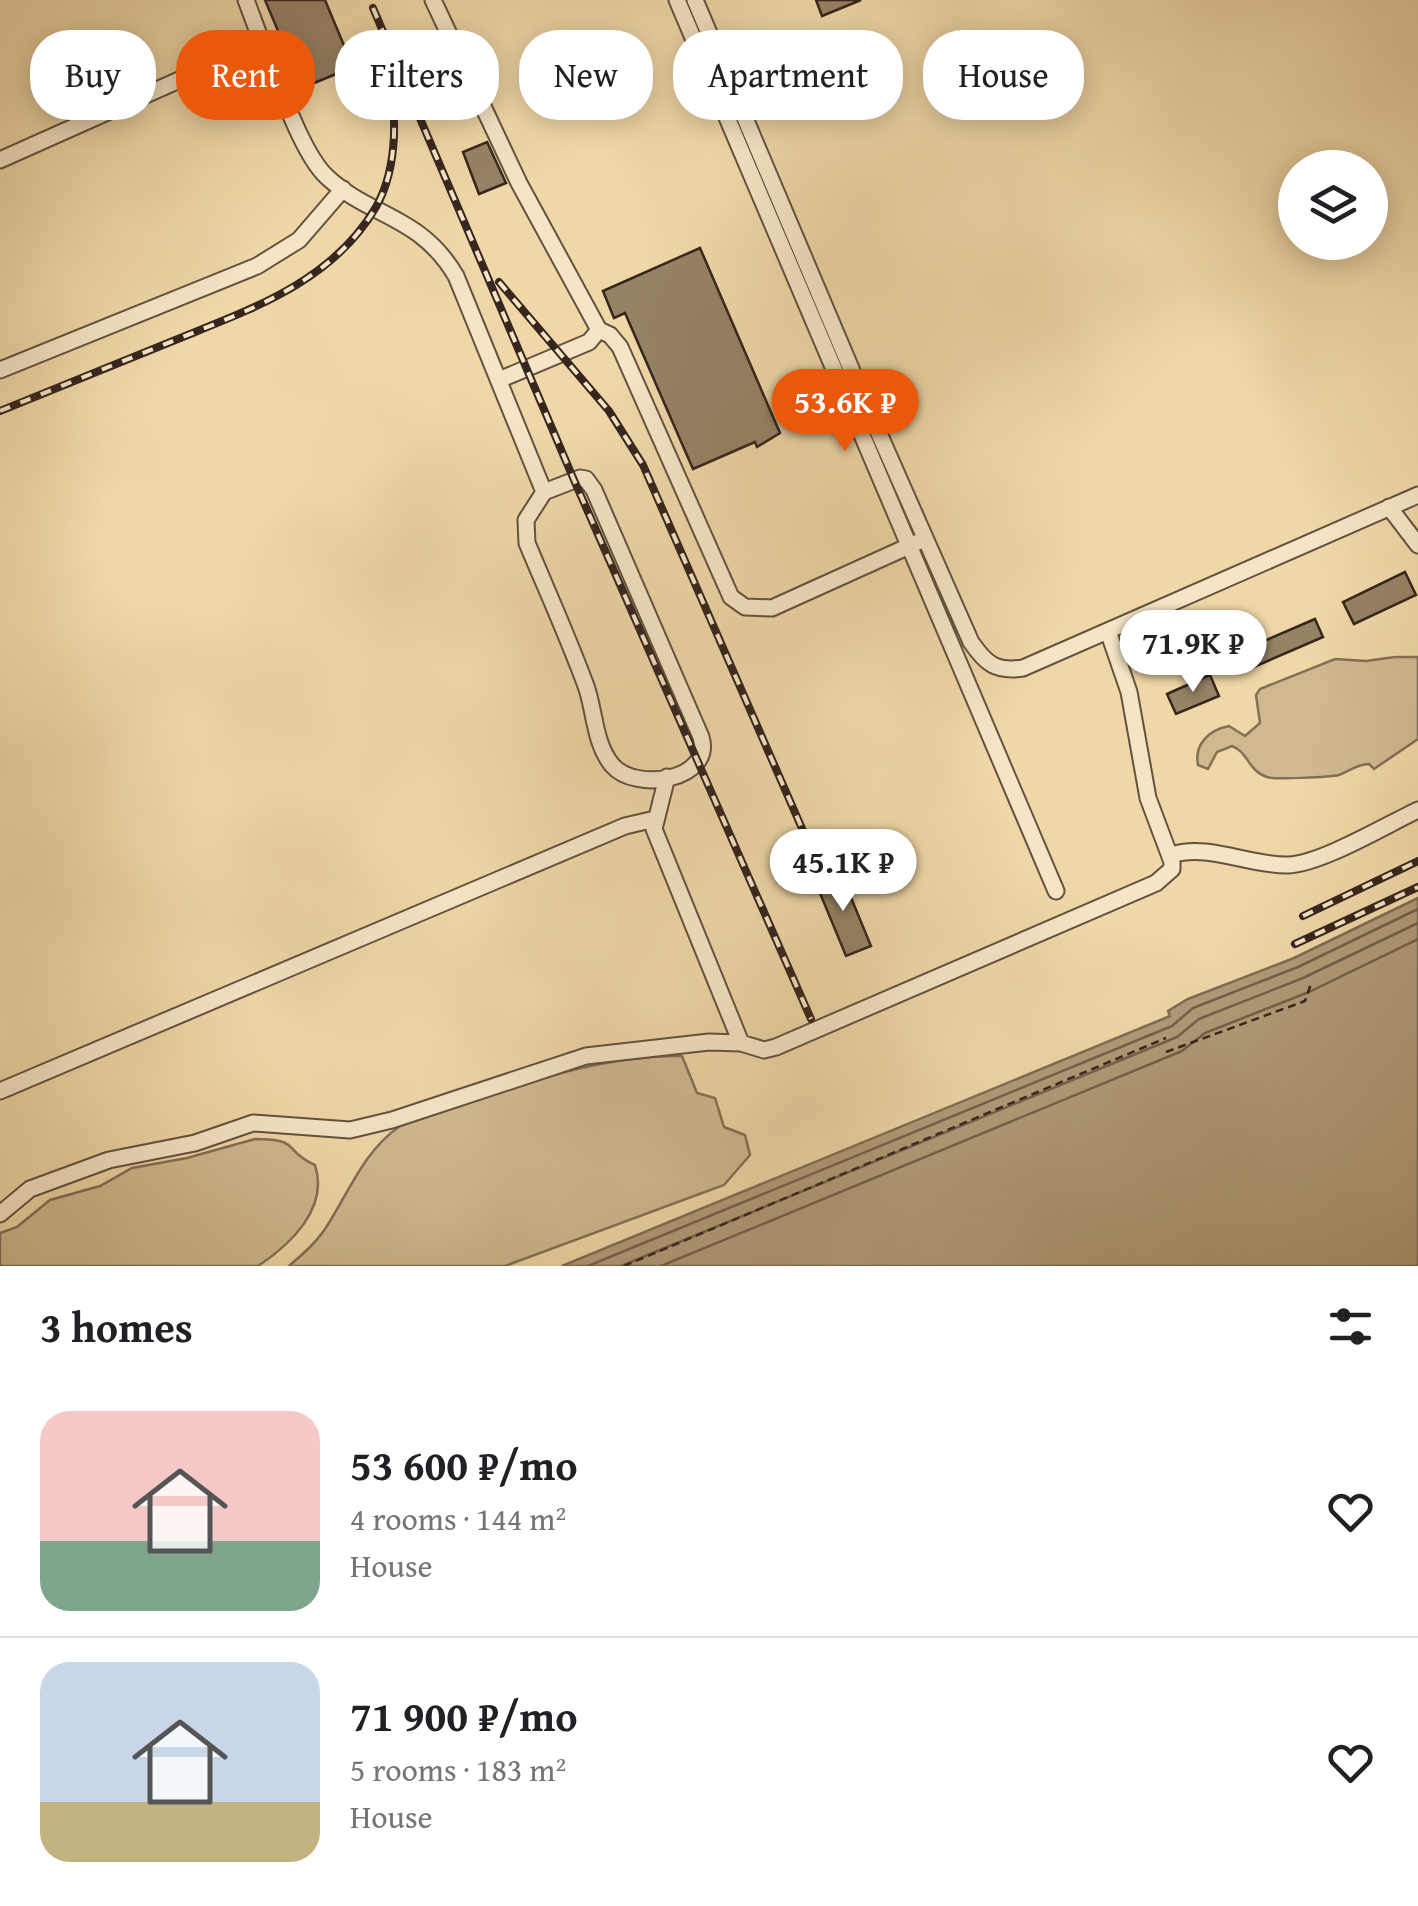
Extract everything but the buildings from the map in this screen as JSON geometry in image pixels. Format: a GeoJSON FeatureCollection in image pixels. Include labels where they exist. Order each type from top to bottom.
{"type":"FeatureCollection","features":[{"type":"Feature","properties":{"kind":"street"},"geometry":{"type":"LineString","coordinates":[[246,0],[257,30]]}},
{"type":"Feature","properties":{"kind":"street"},"geometry":{"type":"LineString","coordinates":[[433,0],[519,182],[599,330],[610,335],[620,347],[725,588],[737,602],[754,609],[772,608],[926,538]]}},
{"type":"Feature","properties":{"kind":"street"},"geometry":{"type":"LineString","coordinates":[[677,0],[1056,891]]}},
{"type":"Feature","properties":{"kind":"street"},"geometry":{"type":"LineString","coordinates":[[696,0],[926,538],[947,577],[971,642],[985,662],[995,668],[1023,668],[1418,494]]}},
{"type":"Feature","properties":{"kind":"street"},"geometry":{"type":"LineString","coordinates":[[0,160],[176,81]]}},
{"type":"Feature","properties":{"kind":"street"},"geometry":{"type":"LineString","coordinates":[[296,120],[317,167],[344,189],[411,226],[446,260],[465,296],[544,492]]}},
{"type":"Feature","properties":{"kind":"street"},"geometry":{"type":"LineString","coordinates":[[0,370],[257,266],[299,240],[344,189]]}},
{"type":"Feature","properties":{"kind":"street"},"geometry":{"type":"LineString","coordinates":[[499,380],[590,342],[599,330]]}},
{"type":"Feature","properties":{"kind":"street"},"geometry":{"type":"LineString","coordinates":[[580,478],[590,483],[701,736],[704,755],[698,764],[648,781],[621,774],[605,754],[582,675],[527,544],[526,520],[544,492],[580,478]]}},
{"type":"Feature","properties":{"kind":"street"},"geometry":{"type":"LineString","coordinates":[[1389,506],[1418,545]]}},
{"type":"Feature","properties":{"kind":"street"},"geometry":{"type":"LineString","coordinates":[[0,1214],[30,1189],[140,1152],[195,1143],[253,1123],[350,1130],[392,1120],[586,1056],[708,1042],[741,1043],[764,1050],[776,1048],[1156,883],[1172,869],[1171,855],[1148,798],[1129,692],[1108,631]]}},
{"type":"Feature","properties":{"kind":"street"},"geometry":{"type":"LineString","coordinates":[[667,776],[655,819],[658,843],[741,1043]]}},
{"type":"Feature","properties":{"kind":"street"},"geometry":{"type":"LineString","coordinates":[[1171,855],[1194,851],[1294,865],[1418,810]]}},
{"type":"Feature","properties":{"kind":"street"},"geometry":{"type":"LineString","coordinates":[[0,1091],[625,826],[655,819]]}},
{"type":"Feature","properties":{"kind":"path"},"geometry":{"type":"LineString","coordinates":[[1166,1052],[1305,1001],[1311,984]]}},
{"type":"Feature","properties":{"kind":"path"},"geometry":{"type":"LineString","coordinates":[[624,1266],[1166,1038]]}},
{"type":"Feature","properties":{"kind":"shaded area"},"geometry":{"type":"Polygon","coordinates":[[[1418,657],[1418,739],[1374,769],[1365,764],[1339,775],[1272,778],[1256,771],[1232,746],[1217,752],[1208,769],[1198,765],[1198,751],[1209,735],[1229,726],[1245,736],[1260,723],[1256,695],[1260,689],[1335,659],[1366,661],[1418,657]]]}},
{"type":"Feature","properties":{"kind":"shaded area"},"geometry":{"type":"Polygon","coordinates":[[[682,1056],[697,1093],[715,1098],[724,1127],[745,1135],[750,1155],[724,1185],[505,1266],[289,1266],[319,1237],[367,1159],[400,1126],[574,1070],[646,1057],[682,1056]]]}},
{"type":"Feature","properties":{"kind":"shaded area"},"geometry":{"type":"Polygon","coordinates":[[[255,1139],[286,1144],[315,1165],[318,1181],[317,1196],[304,1223],[283,1247],[258,1266],[0,1266],[0,1233],[17,1227],[50,1200],[100,1186],[132,1168],[255,1139]]]}},
{"type":"Feature","properties":{"kind":"water"},"geometry":{"type":"Polygon","coordinates":[[[1418,898],[1418,1266],[562,1266],[1170,1016],[1168,1011],[1188,999],[1294,958],[1418,898]]]}},
{"type":"Feature","properties":{"kind":"railway"},"geometry":{"type":"LineString","coordinates":[[373,8],[574,480],[811,1019]]}},
{"type":"Feature","properties":{"kind":"railway"},"geometry":{"type":"LineString","coordinates":[[0,411],[253,308],[309,277],[357,234],[376,207],[389,173],[394,120]]}},
{"type":"Feature","properties":{"kind":"railway"},"geometry":{"type":"LineString","coordinates":[[499,282],[609,411],[643,465],[811,849]]}},
{"type":"Feature","properties":{"kind":"railway"},"geometry":{"type":"LineString","coordinates":[[1303,916],[1418,861]]}},
{"type":"Feature","properties":{"kind":"railway"},"geometry":{"type":"LineString","coordinates":[[1295,944],[1418,887]]}}]}
